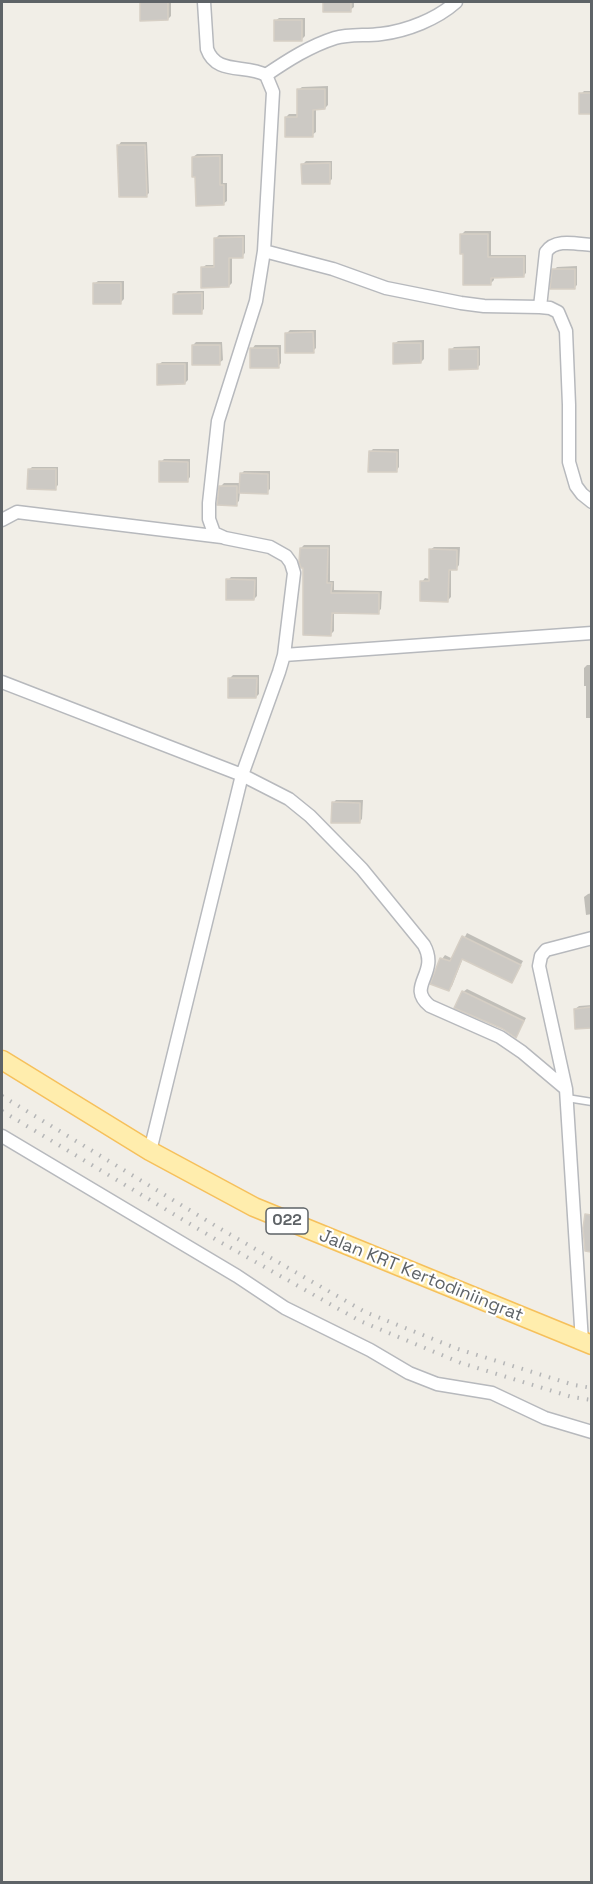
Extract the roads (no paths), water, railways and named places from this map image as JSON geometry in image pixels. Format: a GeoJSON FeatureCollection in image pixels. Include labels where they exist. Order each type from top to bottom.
{"type":"FeatureCollection","features":[{"type":"Feature","properties":{"kind":"main road","name":"Jalan KRT Kertodiniingrat"},"geometry":{"type":"LineString","coordinates":[[2,1060],[150,1151],[254,1207],[587,1338]]}},
{"type":"Feature","properties":{"kind":"street"},"geometry":{"type":"LineString","coordinates":[[204,2],[207,49],[214,61],[220,65],[259,71],[266,75],[273,92],[264,251],[256,301],[218,421],[209,503],[209,519],[214,533],[225,538]]}},
{"type":"Feature","properties":{"kind":"street"},"geometry":{"type":"LineString","coordinates":[[266,75],[295,56],[336,38],[384,34],[416,25],[446,10],[456,2]]}},
{"type":"Feature","properties":{"kind":"street"},"geometry":{"type":"LineString","coordinates":[[540,307],[546,252],[549,248],[555,243],[591,245]]}},
{"type":"Feature","properties":{"kind":"street"},"geometry":{"type":"LineString","coordinates":[[264,251],[333,269],[386,288],[484,306],[540,307],[558,312],[566,331],[569,462],[576,486],[591,502]]}},
{"type":"Feature","properties":{"kind":"street"},"geometry":{"type":"LineString","coordinates":[[2,520],[17,512],[225,538],[270,547],[286,556],[294,573],[284,655],[242,775],[150,1151]]}},
{"type":"Feature","properties":{"kind":"street"},"geometry":{"type":"LineString","coordinates":[[284,655],[591,633]]}},
{"type":"Feature","properties":{"kind":"street"},"geometry":{"type":"LineString","coordinates":[[2,682],[242,775],[276,791],[310,816],[362,869],[424,945],[429,957],[420,992],[422,999],[430,1006],[500,1037],[522,1053],[566,1094]]}},
{"type":"Feature","properties":{"kind":"street"},"geometry":{"type":"LineString","coordinates":[[587,1338],[572,1218],[566,1094],[539,966],[541,956],[546,950],[591,938]]}},
{"type":"Feature","properties":{"kind":"street"},"geometry":{"type":"LineString","coordinates":[[2,1136],[237,1276],[285,1308],[370,1350],[409,1373],[437,1384],[492,1393],[545,1418],[591,1432]]}},
{"type":"Feature","properties":{"kind":"lane"},"geometry":{"type":"LineString","coordinates":[[566,1094],[591,1102]]}},
{"type":"Feature","properties":{"kind":"railway"},"geometry":{"type":"LineString","coordinates":[[2,1096],[224,1231],[365,1312],[458,1349],[574,1385],[592,1388]]}},
{"type":"Feature","properties":{"kind":"railway"},"geometry":{"type":"LineString","coordinates":[[2,1111],[215,1239],[360,1321],[461,1363],[572,1397],[592,1400]]}}]}
